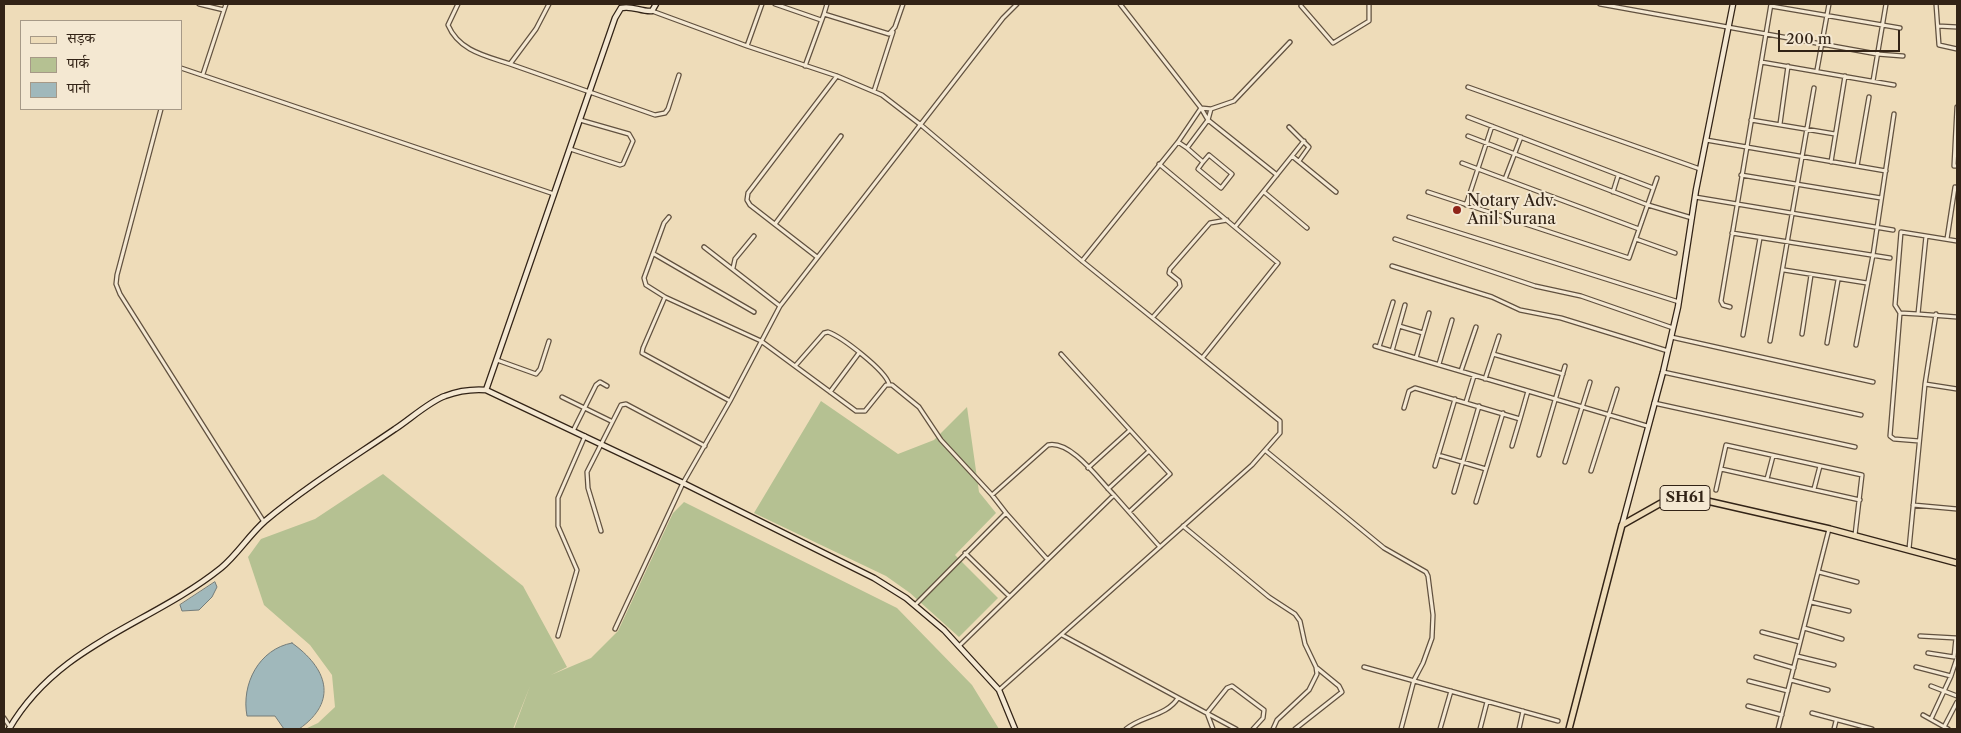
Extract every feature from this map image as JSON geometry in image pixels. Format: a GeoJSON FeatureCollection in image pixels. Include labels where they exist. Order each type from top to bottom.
{"type":"FeatureCollection","features":[{"type":"Feature","properties":{"kind":"main road","name":"SH61"},"geometry":{"type":"LineString","coordinates":[[1622,525],[1661,503],[1683,498],[1707,500],[1830,528],[1957,563]]}},
{"type":"Feature","properties":{"kind":"main road"},"geometry":{"type":"LineString","coordinates":[[1569,729],[1622,525]]}},
{"type":"Feature","properties":{"kind":"street"},"geometry":{"type":"LineString","coordinates":[[199,4],[224,10]]}},
{"type":"Feature","properties":{"kind":"street"},"geometry":{"type":"LineString","coordinates":[[203,74],[226,4]]}},
{"type":"Feature","properties":{"kind":"street"},"geometry":{"type":"LineString","coordinates":[[458,4],[448,25],[464,46],[477,54],[661,115],[668,109],[679,74]]}},
{"type":"Feature","properties":{"kind":"street"},"geometry":{"type":"LineString","coordinates":[[510,64],[536,29],[549,4]]}},
{"type":"Feature","properties":{"kind":"street"},"geometry":{"type":"LineString","coordinates":[[652,11],[656,4]]}},
{"type":"Feature","properties":{"kind":"street"},"geometry":{"type":"LineString","coordinates":[[747,46],[762,4]]}},
{"type":"Feature","properties":{"kind":"street"},"geometry":{"type":"LineString","coordinates":[[775,4],[821,20]]}},
{"type":"Feature","properties":{"kind":"street"},"geometry":{"type":"LineString","coordinates":[[805,66],[827,4]]}},
{"type":"Feature","properties":{"kind":"street"},"geometry":{"type":"LineString","coordinates":[[874,91],[903,4]]}},
{"type":"Feature","properties":{"kind":"street"},"geometry":{"type":"LineString","coordinates":[[615,629],[683,483],[730,401],[780,306],[1003,18],[1017,4]]}},
{"type":"Feature","properties":{"kind":"street"},"geometry":{"type":"LineString","coordinates":[[1120,4],[1201,108],[1208,120],[1277,175]]}},
{"type":"Feature","properties":{"kind":"street"},"geometry":{"type":"LineString","coordinates":[[1301,6],[1333,43],[1370,21],[1369,4]]}},
{"type":"Feature","properties":{"kind":"street"},"geometry":{"type":"LineString","coordinates":[[1600,4],[1877,54],[1903,56]]}},
{"type":"Feature","properties":{"kind":"street"},"geometry":{"type":"LineString","coordinates":[[1622,525],[1672,337],[1700,169],[1733,4]]}},
{"type":"Feature","properties":{"kind":"street"},"geometry":{"type":"LineString","coordinates":[[1817,70],[1829,4]]}},
{"type":"Feature","properties":{"kind":"street"},"geometry":{"type":"LineString","coordinates":[[1873,81],[1886,4]]}},
{"type":"Feature","properties":{"kind":"street"},"geometry":{"type":"LineString","coordinates":[[1936,4],[1939,46],[1957,49]]}},
{"type":"Feature","properties":{"kind":"street"},"geometry":{"type":"LineString","coordinates":[[1730,307],[1723,305],[1721,301],[1771,5],[1900,28]]}},
{"type":"Feature","properties":{"kind":"street"},"geometry":{"type":"LineString","coordinates":[[486,390],[619,11],[625,7],[652,11],[747,46],[837,76],[874,91],[921,125],[1082,261],[1278,417],[1282,426],[1280,433],[1266,451],[999,690]]}},
{"type":"Feature","properties":{"kind":"street"},"geometry":{"type":"LineString","coordinates":[[824,14],[886,34],[893,32]]}},
{"type":"Feature","properties":{"kind":"street"},"geometry":{"type":"LineString","coordinates":[[1938,26],[1957,27]]}},
{"type":"Feature","properties":{"kind":"street"},"geometry":{"type":"LineString","coordinates":[[1201,108],[1211,109],[1234,101],[1290,42]]}},
{"type":"Feature","properties":{"kind":"street"},"geometry":{"type":"LineString","coordinates":[[1761,62],[1817,70],[1894,85]]}},
{"type":"Feature","properties":{"kind":"street"},"geometry":{"type":"LineString","coordinates":[[1780,124],[1788,66]]}},
{"type":"Feature","properties":{"kind":"street"},"geometry":{"type":"LineString","coordinates":[[182,68],[554,194]]}},
{"type":"Feature","properties":{"kind":"street"},"geometry":{"type":"LineString","coordinates":[[817,257],[750,205],[747,200],[748,193],[837,76]]}},
{"type":"Feature","properties":{"kind":"street"},"geometry":{"type":"LineString","coordinates":[[1831,162],[1845,76]]}},
{"type":"Feature","properties":{"kind":"street"},"geometry":{"type":"LineString","coordinates":[[1468,87],[1700,169]]}},
{"type":"Feature","properties":{"kind":"street"},"geometry":{"type":"LineString","coordinates":[[1770,341],[1784,270],[1814,88]]}},
{"type":"Feature","properties":{"kind":"street"},"geometry":{"type":"LineString","coordinates":[[1857,166],[1869,97]]}},
{"type":"Feature","properties":{"kind":"street"},"geometry":{"type":"LineString","coordinates":[[1957,107],[1954,166],[1957,166]]}},
{"type":"Feature","properties":{"kind":"street"},"geometry":{"type":"LineString","coordinates":[[1082,261],[1178,142],[1201,108]]}},
{"type":"Feature","properties":{"kind":"street"},"geometry":{"type":"LineString","coordinates":[[1187,148],[1208,120],[1211,109]]}},
{"type":"Feature","properties":{"kind":"street"},"geometry":{"type":"LineString","coordinates":[[161,110],[117,274],[116,284],[120,294],[264,522]]}},
{"type":"Feature","properties":{"kind":"street"},"geometry":{"type":"LineString","coordinates":[[1856,345],[1873,255],[1894,114]]}},
{"type":"Feature","properties":{"kind":"street"},"geometry":{"type":"LineString","coordinates":[[1468,117],[1653,188]]}},
{"type":"Feature","properties":{"kind":"street"},"geometry":{"type":"LineString","coordinates":[[570,149],[620,165],[623,164],[633,141],[629,134],[580,120]]}},
{"type":"Feature","properties":{"kind":"street"},"geometry":{"type":"LineString","coordinates":[[1751,120],[1836,134]]}},
{"type":"Feature","properties":{"kind":"street"},"geometry":{"type":"LineString","coordinates":[[1466,205],[1492,126]]}},
{"type":"Feature","properties":{"kind":"street"},"geometry":{"type":"LineString","coordinates":[[1289,127],[1309,148],[1299,161]]}},
{"type":"Feature","properties":{"kind":"street"},"geometry":{"type":"LineString","coordinates":[[776,224],[841,136]]}},
{"type":"Feature","properties":{"kind":"street"},"geometry":{"type":"LineString","coordinates":[[1468,136],[1612,192],[1692,218]]}},
{"type":"Feature","properties":{"kind":"street"},"geometry":{"type":"LineString","coordinates":[[1505,178],[1521,137]]}},
{"type":"Feature","properties":{"kind":"street"},"geometry":{"type":"LineString","coordinates":[[1706,140],[1886,170]]}},
{"type":"Feature","properties":{"kind":"street"},"geometry":{"type":"LineString","coordinates":[[1235,226],[1304,141]]}},
{"type":"Feature","properties":{"kind":"street"},"geometry":{"type":"LineString","coordinates":[[1178,142],[1203,162]]}},
{"type":"Feature","properties":{"kind":"street"},"geometry":{"type":"LineString","coordinates":[[1209,155],[1232,174],[1220,188],[1198,169],[1203,162],[1209,155]]}},
{"type":"Feature","properties":{"kind":"street"},"geometry":{"type":"LineString","coordinates":[[1292,156],[1336,192]]}},
{"type":"Feature","properties":{"kind":"street"},"geometry":{"type":"LineString","coordinates":[[1462,163],[1639,229]]}},
{"type":"Feature","properties":{"kind":"street"},"geometry":{"type":"LineString","coordinates":[[1159,164],[1278,263],[1204,357]]}},
{"type":"Feature","properties":{"kind":"street"},"geometry":{"type":"LineString","coordinates":[[1741,175],[1882,198]]}},
{"type":"Feature","properties":{"kind":"street"},"geometry":{"type":"LineString","coordinates":[[1612,192],[1618,176]]}},
{"type":"Feature","properties":{"kind":"street"},"geometry":{"type":"LineString","coordinates":[[1428,192],[1629,258],[1657,178]]}},
{"type":"Feature","properties":{"kind":"street"},"geometry":{"type":"LineString","coordinates":[[1947,239],[1955,187]]}},
{"type":"Feature","properties":{"kind":"street"},"geometry":{"type":"LineString","coordinates":[[1264,192],[1308,228]]}},
{"type":"Feature","properties":{"kind":"street"},"geometry":{"type":"LineString","coordinates":[[1695,197],[1893,230]]}},
{"type":"Feature","properties":{"kind":"street"},"geometry":{"type":"LineString","coordinates":[[670,217],[664,224],[647,268],[644,281],[646,286],[665,297],[761,341],[796,365],[849,407],[862,413],[889,384]]}},
{"type":"Feature","properties":{"kind":"street"},"geometry":{"type":"LineString","coordinates":[[1409,217],[1679,302]]}},
{"type":"Feature","properties":{"kind":"street"},"geometry":{"type":"LineString","coordinates":[[1153,317],[1180,286],[1179,281],[1169,273],[1170,269],[1210,223],[1227,220]]}},
{"type":"Feature","properties":{"kind":"street"},"geometry":{"type":"LineString","coordinates":[[1919,441],[1894,439],[1890,436],[1900,313],[1895,305],[1901,232],[1957,241]]}},
{"type":"Feature","properties":{"kind":"street"},"geometry":{"type":"LineString","coordinates":[[1732,233],[1890,258]]}},
{"type":"Feature","properties":{"kind":"street"},"geometry":{"type":"LineString","coordinates":[[733,269],[735,259],[754,236]]}},
{"type":"Feature","properties":{"kind":"street"},"geometry":{"type":"LineString","coordinates":[[1918,314],[1926,236]]}},
{"type":"Feature","properties":{"kind":"street"},"geometry":{"type":"LineString","coordinates":[[1743,335],[1760,238]]}},
{"type":"Feature","properties":{"kind":"street"},"geometry":{"type":"LineString","coordinates":[[1395,239],[1535,286],[1581,296],[1673,328]]}},
{"type":"Feature","properties":{"kind":"street"},"geometry":{"type":"LineString","coordinates":[[1636,239],[1675,253]]}},
{"type":"Feature","properties":{"kind":"street"},"geometry":{"type":"LineString","coordinates":[[704,247],[780,306]]}},
{"type":"Feature","properties":{"kind":"street"},"geometry":{"type":"LineString","coordinates":[[654,254],[754,312]]}},
{"type":"Feature","properties":{"kind":"street"},"geometry":{"type":"LineString","coordinates":[[1392,266],[1492,298],[1520,310],[1561,318],[1668,352]]}},
{"type":"Feature","properties":{"kind":"street"},"geometry":{"type":"LineString","coordinates":[[1784,270],[1838,280],[1868,283]]}},
{"type":"Feature","properties":{"kind":"street"},"geometry":{"type":"LineString","coordinates":[[1802,334],[1811,275]]}},
{"type":"Feature","properties":{"kind":"street"},"geometry":{"type":"LineString","coordinates":[[1827,343],[1838,280]]}},
{"type":"Feature","properties":{"kind":"street"},"geometry":{"type":"LineString","coordinates":[[665,297],[642,353],[730,401]]}},
{"type":"Feature","properties":{"kind":"street"},"geometry":{"type":"LineString","coordinates":[[1379,347],[1393,302]]}},
{"type":"Feature","properties":{"kind":"street"},"geometry":{"type":"LineString","coordinates":[[1392,351],[1405,305]]}},
{"type":"Feature","properties":{"kind":"street"},"geometry":{"type":"LineString","coordinates":[[1416,358],[1429,313]]}},
{"type":"Feature","properties":{"kind":"street"},"geometry":{"type":"LineString","coordinates":[[1900,313],[1936,314],[1957,317]]}},
{"type":"Feature","properties":{"kind":"street"},"geometry":{"type":"LineString","coordinates":[[1909,550],[1924,384],[1936,314]]}},
{"type":"Feature","properties":{"kind":"street"},"geometry":{"type":"LineString","coordinates":[[1439,364],[1452,320]]}},
{"type":"Feature","properties":{"kind":"street"},"geometry":{"type":"LineString","coordinates":[[1399,326],[1423,333]]}},
{"type":"Feature","properties":{"kind":"street"},"geometry":{"type":"LineString","coordinates":[[1461,372],[1476,327]]}},
{"type":"Feature","properties":{"kind":"street"},"geometry":{"type":"LineString","coordinates":[[796,365],[824,333],[828,332],[860,354],[886,376],[889,384],[919,407],[941,440],[1047,559]]}},
{"type":"Feature","properties":{"kind":"street"},"geometry":{"type":"LineString","coordinates":[[1485,379],[1499,336]]}},
{"type":"Feature","properties":{"kind":"street"},"geometry":{"type":"LineString","coordinates":[[1672,337],[1873,382]]}},
{"type":"Feature","properties":{"kind":"street"},"geometry":{"type":"LineString","coordinates":[[496,360],[536,374],[540,369],[549,341]]}},
{"type":"Feature","properties":{"kind":"street"},"geometry":{"type":"LineString","coordinates":[[1374,346],[1648,426]]}},
{"type":"Feature","properties":{"kind":"street"},"geometry":{"type":"LineString","coordinates":[[830,392],[860,354]]}},
{"type":"Feature","properties":{"kind":"street"},"geometry":{"type":"LineString","coordinates":[[1061,354],[1170,474],[1129,512]]}},
{"type":"Feature","properties":{"kind":"street"},"geometry":{"type":"LineString","coordinates":[[1493,354],[1563,374]]}},
{"type":"Feature","properties":{"kind":"street"},"geometry":{"type":"LineString","coordinates":[[1539,456],[1565,366]]}},
{"type":"Feature","properties":{"kind":"street"},"geometry":{"type":"LineString","coordinates":[[1664,372],[1861,416]]}},
{"type":"Feature","properties":{"kind":"street"},"geometry":{"type":"LineString","coordinates":[[1466,402],[1474,376]]}},
{"type":"Feature","properties":{"kind":"street"},"geometry":{"type":"LineString","coordinates":[[1566,462],[1590,382]]}},
{"type":"Feature","properties":{"kind":"street"},"geometry":{"type":"LineString","coordinates":[[573,431],[598,383],[607,386]]}},
{"type":"Feature","properties":{"kind":"street"},"geometry":{"type":"LineString","coordinates":[[1924,384],[1957,389]]}},
{"type":"Feature","properties":{"kind":"street"},"geometry":{"type":"LineString","coordinates":[[1404,408],[1409,391],[1412,388],[1520,419]]}},
{"type":"Feature","properties":{"kind":"street"},"geometry":{"type":"LineString","coordinates":[[1592,471],[1617,388]]}},
{"type":"Feature","properties":{"kind":"street"},"geometry":{"type":"LineString","coordinates":[[4,718],[10,728],[37,691],[50,678],[98,642],[183,593],[221,568],[264,522],[334,469],[443,396],[474,389],[486,390],[683,483],[874,578],[916,604],[959,646],[999,690],[1015,729]]}},
{"type":"Feature","properties":{"kind":"street"},"geometry":{"type":"LineString","coordinates":[[1512,446],[1528,391]]}},
{"type":"Feature","properties":{"kind":"street"},"geometry":{"type":"LineString","coordinates":[[562,397],[611,421]]}},
{"type":"Feature","properties":{"kind":"street"},"geometry":{"type":"LineString","coordinates":[[1435,466],[1455,399]]}},
{"type":"Feature","properties":{"kind":"street"},"geometry":{"type":"LineString","coordinates":[[602,531],[586,478],[599,443],[624,403],[705,446]]}},
{"type":"Feature","properties":{"kind":"street"},"geometry":{"type":"LineString","coordinates":[[1654,403],[1855,447]]}},
{"type":"Feature","properties":{"kind":"street"},"geometry":{"type":"LineString","coordinates":[[1454,492],[1479,406]]}},
{"type":"Feature","properties":{"kind":"street"},"geometry":{"type":"LineString","coordinates":[[1476,502],[1503,413]]}},
{"type":"Feature","properties":{"kind":"street"},"geometry":{"type":"LineString","coordinates":[[1088,468],[1130,430]]}},
{"type":"Feature","properties":{"kind":"street"},"geometry":{"type":"LineString","coordinates":[[558,636],[577,570],[558,526],[558,498],[585,436]]}},
{"type":"Feature","properties":{"kind":"street"},"geometry":{"type":"LineString","coordinates":[[992,495],[1048,445],[1061,444],[1114,495],[1160,547]]}},
{"type":"Feature","properties":{"kind":"street"},"geometry":{"type":"LineString","coordinates":[[1716,490],[1726,446],[1862,475],[1855,536]]}},
{"type":"Feature","properties":{"kind":"street"},"geometry":{"type":"LineString","coordinates":[[1108,489],[1149,451]]}},
{"type":"Feature","properties":{"kind":"street"},"geometry":{"type":"LineString","coordinates":[[1266,451],[1384,548],[1426,572],[1432,600],[1433,628],[1427,654],[1414,680],[1401,729]]}},
{"type":"Feature","properties":{"kind":"street"},"geometry":{"type":"LineString","coordinates":[[1438,455],[1486,469]]}},
{"type":"Feature","properties":{"kind":"street"},"geometry":{"type":"LineString","coordinates":[[1767,480],[1773,456]]}},
{"type":"Feature","properties":{"kind":"street"},"geometry":{"type":"LineString","coordinates":[[1814,490],[1820,466]]}},
{"type":"Feature","properties":{"kind":"street"},"geometry":{"type":"LineString","coordinates":[[1721,469],[1860,500]]}},
{"type":"Feature","properties":{"kind":"street"},"geometry":{"type":"LineString","coordinates":[[959,646],[1114,495]]}},
{"type":"Feature","properties":{"kind":"street"},"geometry":{"type":"LineString","coordinates":[[1913,505],[1957,509]]}},
{"type":"Feature","properties":{"kind":"street"},"geometry":{"type":"LineString","coordinates":[[916,604],[1006,513]]}},
{"type":"Feature","properties":{"kind":"street"},"geometry":{"type":"LineString","coordinates":[[1183,526],[1269,597],[1295,614],[1302,625],[1306,648],[1316,667],[1317,674],[1313,684],[1276,720],[1273,729]]}},
{"type":"Feature","properties":{"kind":"street"},"geometry":{"type":"LineString","coordinates":[[1778,729],[1830,528]]}},
{"type":"Feature","properties":{"kind":"street"},"geometry":{"type":"LineString","coordinates":[[965,553],[1009,596]]}},
{"type":"Feature","properties":{"kind":"street"},"geometry":{"type":"LineString","coordinates":[[1819,572],[1857,582]]}},
{"type":"Feature","properties":{"kind":"street"},"geometry":{"type":"LineString","coordinates":[[1811,602],[1850,611]]}},
{"type":"Feature","properties":{"kind":"street"},"geometry":{"type":"LineString","coordinates":[[1804,628],[1842,639]]}},
{"type":"Feature","properties":{"kind":"street"},"geometry":{"type":"LineString","coordinates":[[1762,632],[1800,642]]}},
{"type":"Feature","properties":{"kind":"street"},"geometry":{"type":"LineString","coordinates":[[1062,635],[1236,729]]}},
{"type":"Feature","properties":{"kind":"street"},"geometry":{"type":"LineString","coordinates":[[1920,636],[1957,638],[1956,664],[1931,719]]}},
{"type":"Feature","properties":{"kind":"street"},"geometry":{"type":"LineString","coordinates":[[1928,653],[1956,658]]}},
{"type":"Feature","properties":{"kind":"street"},"geometry":{"type":"LineString","coordinates":[[1797,656],[1834,665]]}},
{"type":"Feature","properties":{"kind":"street"},"geometry":{"type":"LineString","coordinates":[[1756,657],[1794,668]]}},
{"type":"Feature","properties":{"kind":"street"},"geometry":{"type":"LineString","coordinates":[[1295,729],[1342,692],[1339,686],[1316,667]]}},
{"type":"Feature","properties":{"kind":"street"},"geometry":{"type":"LineString","coordinates":[[1364,667],[1558,721]]}},
{"type":"Feature","properties":{"kind":"street"},"geometry":{"type":"LineString","coordinates":[[1916,667],[1951,676]]}},
{"type":"Feature","properties":{"kind":"street"},"geometry":{"type":"LineString","coordinates":[[1791,680],[1828,690]]}},
{"type":"Feature","properties":{"kind":"street"},"geometry":{"type":"LineString","coordinates":[[1749,681],[1788,691]]}},
{"type":"Feature","properties":{"kind":"street"},"geometry":{"type":"LineString","coordinates":[[1207,713],[1227,688],[1234,686],[1264,710],[1264,718],[1253,729]]}},
{"type":"Feature","properties":{"kind":"street"},"geometry":{"type":"LineString","coordinates":[[1931,686],[1957,696]]}},
{"type":"Feature","properties":{"kind":"street"},"geometry":{"type":"LineString","coordinates":[[1440,729],[1451,691]]}},
{"type":"Feature","properties":{"kind":"street"},"geometry":{"type":"LineString","coordinates":[[1126,729],[1132,724],[1173,707],[1178,698]]}},
{"type":"Feature","properties":{"kind":"street"},"geometry":{"type":"LineString","coordinates":[[1480,729],[1488,702]]}},
{"type":"Feature","properties":{"kind":"street"},"geometry":{"type":"LineString","coordinates":[[1944,727],[1957,702]]}},
{"type":"Feature","properties":{"kind":"street"},"geometry":{"type":"LineString","coordinates":[[1748,706],[1782,715]]}},
{"type":"Feature","properties":{"kind":"street"},"geometry":{"type":"LineString","coordinates":[[1519,729],[1523,711]]}},
{"type":"Feature","properties":{"kind":"street"},"geometry":{"type":"LineString","coordinates":[[1207,713],[1213,729]]}},
{"type":"Feature","properties":{"kind":"street"},"geometry":{"type":"LineString","coordinates":[[1812,713],[1836,721],[1872,729]]}},
{"type":"Feature","properties":{"kind":"street"},"geometry":{"type":"LineString","coordinates":[[1923,715],[1948,729]]}},
{"type":"Feature","properties":{"kind":"street"},"geometry":{"type":"LineString","coordinates":[[1834,729],[1836,721]]}},
{"type":"Feature","properties":{"kind":"green space"},"geometry":{"type":"Polygon","coordinates":[[[821,401],[898,454],[934,440],[967,407],[979,492],[996,513],[955,555],[998,598],[959,637],[910,593],[886,576],[754,513],[821,401]]]}},
{"type":"Feature","properties":{"kind":"green space"},"geometry":{"type":"Polygon","coordinates":[[[383,474],[523,586],[567,667],[551,675],[591,658],[618,631],[673,513],[684,502],[897,608],[972,685],[999,729],[514,729],[530,686],[513,729],[305,729],[318,723],[335,707],[332,675],[310,645],[264,605],[248,557],[261,539],[315,519],[383,474]]]}},
{"type":"Feature","properties":{"kind":"water"},"geometry":{"type":"Polygon","coordinates":[[[215,582],[217,587],[212,597],[199,610],[182,611],[180,605],[215,582]]]}},
{"type":"Feature","properties":{"kind":"water"},"geometry":{"type":"Polygon","coordinates":[[[292,643],[304,653],[320,674],[324,685],[324,696],[320,707],[312,718],[299,729],[284,729],[275,716],[247,716],[247,692],[250,680],[262,660],[270,652],[292,643]]]}},
{"type":"Feature","properties":{"kind":"place","name":"Notary Adv. Anil Surana"},"geometry":{"type":"Point","coordinates":[1457,210]}}]}
